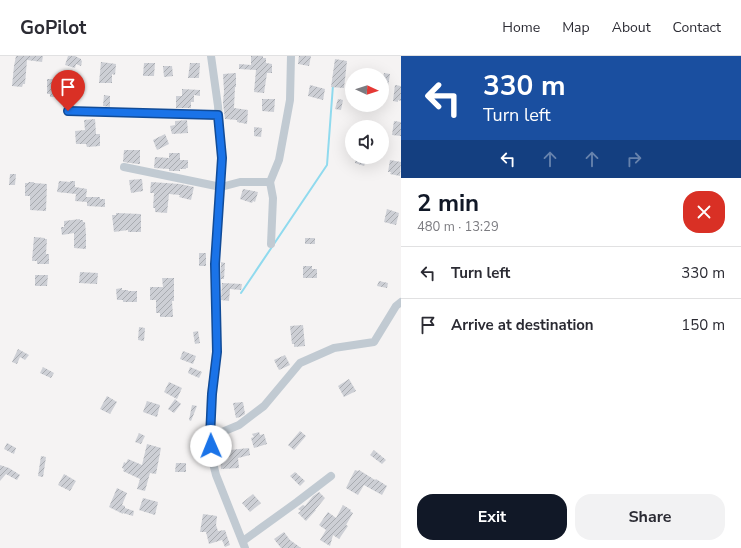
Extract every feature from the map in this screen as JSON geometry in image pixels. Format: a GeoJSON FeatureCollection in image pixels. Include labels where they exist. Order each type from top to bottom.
{"type":"FeatureCollection","features":[{"type":"Feature","properties":{"kind":"street"},"geometry":{"type":"LineString","coordinates":[[211,56],[222,158],[215,264],[217,352],[212,394],[210,437],[211,455],[216,475],[244,544],[331,476]]}},
{"type":"Feature","properties":{"kind":"street"},"geometry":{"type":"LineString","coordinates":[[270,244],[273,198],[270,182],[279,160],[290,100],[291,56]]}},
{"type":"Feature","properties":{"kind":"street"},"geometry":{"type":"LineString","coordinates":[[68,111],[218,115]]}},
{"type":"Feature","properties":{"kind":"street"},"geometry":{"type":"LineString","coordinates":[[124,166],[221,187],[240,182],[270,182]]}},
{"type":"Feature","properties":{"kind":"street"},"geometry":{"type":"LineString","coordinates":[[210,437],[239,425],[264,406],[300,363],[334,348],[374,342],[396,306],[401,302]]}},
{"type":"Feature","properties":{"kind":"building"},"geometry":{"type":"Polygon","coordinates":[[[16,56],[43,56],[42,62],[27,60],[25,84],[23,84],[22,87],[12,86],[16,56]]]}},
{"type":"Feature","properties":{"kind":"building"},"geometry":{"type":"Polygon","coordinates":[[[68,56],[75,56],[81,59],[81,66],[76,64],[75,68],[65,65],[68,56]]]}},
{"type":"Feature","properties":{"kind":"building"},"geometry":{"type":"Polygon","coordinates":[[[251,56],[263,56],[263,58],[266,58],[266,63],[272,64],[272,73],[267,73],[264,93],[254,92],[256,70],[239,69],[239,64],[251,65],[251,56]]]}},
{"type":"Feature","properties":{"kind":"building"},"geometry":{"type":"Polygon","coordinates":[[[299,56],[311,56],[309,66],[298,64],[299,56]]]}},
{"type":"Feature","properties":{"kind":"building"},"geometry":{"type":"Polygon","coordinates":[[[335,59],[347,61],[345,68],[344,88],[331,87],[335,59]]]}},
{"type":"Feature","properties":{"kind":"building"},"geometry":{"type":"Polygon","coordinates":[[[101,62],[116,64],[115,75],[112,74],[112,83],[99,83],[101,62]]]}},
{"type":"Feature","properties":{"kind":"building"},"geometry":{"type":"Polygon","coordinates":[[[144,63],[155,63],[154,76],[143,76],[144,63]]]}},
{"type":"Feature","properties":{"kind":"building"},"geometry":{"type":"Polygon","coordinates":[[[190,63],[200,63],[199,78],[188,78],[190,63]]]}},
{"type":"Feature","properties":{"kind":"building"},"geometry":{"type":"Polygon","coordinates":[[[163,66],[172,66],[173,76],[164,77],[163,66]]]}},
{"type":"Feature","properties":{"kind":"building"},"geometry":{"type":"Polygon","coordinates":[[[236,73],[234,108],[248,110],[247,124],[237,122],[237,120],[225,119],[223,103],[223,74],[236,73]]]}},
{"type":"Feature","properties":{"kind":"building"},"geometry":{"type":"Polygon","coordinates":[[[47,79],[67,79],[67,97],[50,97],[50,94],[47,94],[47,79]]]}},
{"type":"Feature","properties":{"kind":"building"},"geometry":{"type":"Polygon","coordinates":[[[310,85],[325,89],[323,100],[308,96],[310,85]]]}},
{"type":"Feature","properties":{"kind":"building"},"geometry":{"type":"Polygon","coordinates":[[[395,85],[401,86],[401,101],[398,100],[398,102],[393,101],[395,85]]]}},
{"type":"Feature","properties":{"kind":"building"},"geometry":{"type":"Polygon","coordinates":[[[182,89],[200,90],[200,96],[194,95],[194,102],[191,102],[191,108],[176,108],[176,96],[182,96],[182,89]]]}},
{"type":"Feature","properties":{"kind":"building"},"geometry":{"type":"Polygon","coordinates":[[[104,95],[110,96],[110,107],[103,106],[104,95]]]}},
{"type":"Feature","properties":{"kind":"building"},"geometry":{"type":"Polygon","coordinates":[[[262,99],[275,99],[274,112],[262,111],[262,99]]]}},
{"type":"Feature","properties":{"kind":"building"},"geometry":{"type":"Polygon","coordinates":[[[338,99],[343,100],[341,110],[335,109],[338,99]]]}},
{"type":"Feature","properties":{"kind":"building"},"geometry":{"type":"Polygon","coordinates":[[[63,100],[74,100],[74,106],[66,106],[63,108],[63,100]]]}},
{"type":"Feature","properties":{"kind":"building"},"geometry":{"type":"Polygon","coordinates":[[[95,119],[96,134],[100,134],[100,146],[87,147],[86,144],[76,144],[75,131],[85,130],[84,120],[95,119]]]}},
{"type":"Feature","properties":{"kind":"building"},"geometry":{"type":"Polygon","coordinates":[[[187,120],[188,133],[172,134],[170,126],[175,125],[175,121],[187,120]]]}},
{"type":"Feature","properties":{"kind":"building"},"geometry":{"type":"Polygon","coordinates":[[[394,121],[401,122],[401,136],[392,135],[394,121]]]}},
{"type":"Feature","properties":{"kind":"building"},"geometry":{"type":"Polygon","coordinates":[[[254,127],[262,128],[261,137],[254,136],[254,127]]]}},
{"type":"Feature","properties":{"kind":"building"},"geometry":{"type":"Polygon","coordinates":[[[165,134],[169,144],[157,150],[153,140],[165,134]]]}},
{"type":"Feature","properties":{"kind":"building"},"geometry":{"type":"Polygon","coordinates":[[[124,150],[140,150],[140,164],[123,162],[124,150]]]}},
{"type":"Feature","properties":{"kind":"building"},"geometry":{"type":"Polygon","coordinates":[[[169,153],[180,153],[180,160],[188,160],[188,168],[180,169],[180,171],[169,171],[169,169],[154,168],[155,157],[169,158],[169,153]]]}},
{"type":"Feature","properties":{"kind":"building"},"geometry":{"type":"Polygon","coordinates":[[[390,160],[401,162],[400,176],[390,174],[391,172],[388,172],[390,160]]]}},
{"type":"Feature","properties":{"kind":"building"},"geometry":{"type":"Polygon","coordinates":[[[10,174],[16,174],[15,185],[9,185],[10,174]]]}},
{"type":"Feature","properties":{"kind":"building"},"geometry":{"type":"Polygon","coordinates":[[[142,179],[143,191],[131,193],[129,180],[142,179]]]}},
{"type":"Feature","properties":{"kind":"building"},"geometry":{"type":"Polygon","coordinates":[[[59,181],[75,181],[75,187],[87,189],[86,197],[100,197],[100,199],[105,199],[105,207],[87,206],[87,202],[75,201],[76,194],[57,192],[59,181]]]}},
{"type":"Feature","properties":{"kind":"building"},"geometry":{"type":"Polygon","coordinates":[[[151,182],[180,184],[194,187],[191,200],[179,197],[180,195],[169,194],[167,213],[155,212],[155,208],[153,208],[154,193],[150,193],[151,182]]]}},
{"type":"Feature","properties":{"kind":"building"},"geometry":{"type":"Polygon","coordinates":[[[25,183],[47,184],[46,211],[30,210],[30,196],[25,196],[25,183]]]}},
{"type":"Feature","properties":{"kind":"building"},"geometry":{"type":"Polygon","coordinates":[[[243,189],[258,192],[255,202],[253,201],[252,203],[240,199],[243,189]]]}},
{"type":"Feature","properties":{"kind":"building"},"geometry":{"type":"Polygon","coordinates":[[[387,209],[399,213],[396,225],[384,222],[387,209]]]}},
{"type":"Feature","properties":{"kind":"building"},"geometry":{"type":"Polygon","coordinates":[[[116,213],[141,214],[141,232],[128,232],[128,230],[114,232],[112,215],[116,215],[116,213]]]}},
{"type":"Feature","properties":{"kind":"building"},"geometry":{"type":"Polygon","coordinates":[[[80,219],[85,222],[86,249],[74,248],[74,233],[62,235],[61,227],[64,227],[64,221],[80,219]]]}},
{"type":"Feature","properties":{"kind":"building"},"geometry":{"type":"Polygon","coordinates":[[[34,237],[47,239],[46,254],[49,254],[49,264],[37,264],[37,261],[32,261],[34,237]]]}},
{"type":"Feature","properties":{"kind":"building"},"geometry":{"type":"Polygon","coordinates":[[[305,238],[315,238],[315,244],[305,244],[305,238]]]}},
{"type":"Feature","properties":{"kind":"building"},"geometry":{"type":"Polygon","coordinates":[[[199,253],[206,253],[206,266],[199,266],[199,253]]]}},
{"type":"Feature","properties":{"kind":"building"},"geometry":{"type":"Polygon","coordinates":[[[221,262],[225,263],[224,279],[221,279],[221,262]]]}},
{"type":"Feature","properties":{"kind":"building"},"geometry":{"type":"Polygon","coordinates":[[[303,266],[312,266],[312,269],[317,269],[317,278],[303,278],[303,266]]]}},
{"type":"Feature","properties":{"kind":"building"},"geometry":{"type":"Polygon","coordinates":[[[80,272],[98,273],[97,284],[79,283],[80,272]]]}},
{"type":"Feature","properties":{"kind":"building"},"geometry":{"type":"Polygon","coordinates":[[[35,275],[48,275],[47,286],[35,286],[35,275]]]}},
{"type":"Feature","properties":{"kind":"building"},"geometry":{"type":"Polygon","coordinates":[[[162,278],[174,278],[174,301],[172,301],[173,317],[160,317],[160,313],[156,313],[156,300],[150,300],[150,287],[163,287],[162,278]]]}},
{"type":"Feature","properties":{"kind":"building"},"geometry":{"type":"Polygon","coordinates":[[[379,281],[388,283],[387,288],[377,286],[379,281]]]}},
{"type":"Feature","properties":{"kind":"building"},"geometry":{"type":"Polygon","coordinates":[[[222,283],[242,284],[241,290],[230,289],[229,301],[221,300],[222,283]]]}},
{"type":"Feature","properties":{"kind":"building"},"geometry":{"type":"Polygon","coordinates":[[[122,288],[122,290],[137,291],[137,302],[123,302],[123,300],[117,300],[116,289],[122,288]]]}},
{"type":"Feature","properties":{"kind":"building"},"geometry":{"type":"Polygon","coordinates":[[[303,325],[305,346],[294,347],[294,344],[292,344],[290,326],[303,325]]]}},
{"type":"Feature","properties":{"kind":"building"},"geometry":{"type":"Polygon","coordinates":[[[139,327],[145,328],[144,341],[138,340],[139,327]]]}},
{"type":"Feature","properties":{"kind":"building"},"geometry":{"type":"Polygon","coordinates":[[[198,331],[200,343],[195,344],[193,332],[198,331]]]}},
{"type":"Feature","properties":{"kind":"building"},"geometry":{"type":"Polygon","coordinates":[[[18,349],[29,355],[25,360],[20,357],[17,364],[12,362],[18,349]]]}},
{"type":"Feature","properties":{"kind":"building"},"geometry":{"type":"Polygon","coordinates":[[[183,351],[196,356],[193,364],[180,359],[183,351]]]}},
{"type":"Feature","properties":{"kind":"building"},"geometry":{"type":"Polygon","coordinates":[[[285,355],[290,365],[279,370],[274,360],[285,355]]]}},
{"type":"Feature","properties":{"kind":"building"},"geometry":{"type":"Polygon","coordinates":[[[43,367],[54,373],[51,378],[40,373],[43,367]]]}},
{"type":"Feature","properties":{"kind":"building"},"geometry":{"type":"Polygon","coordinates":[[[190,367],[202,372],[199,378],[188,373],[190,367]]]}},
{"type":"Feature","properties":{"kind":"building"},"geometry":{"type":"Polygon","coordinates":[[[349,379],[356,391],[344,397],[338,386],[349,379]]]}},
{"type":"Feature","properties":{"kind":"building"},"geometry":{"type":"Polygon","coordinates":[[[169,382],[182,388],[177,399],[164,392],[169,382]]]}},
{"type":"Feature","properties":{"kind":"building"},"geometry":{"type":"Polygon","coordinates":[[[107,396],[117,402],[110,414],[100,409],[107,396]]]}},
{"type":"Feature","properties":{"kind":"building"},"geometry":{"type":"Polygon","coordinates":[[[175,399],[181,404],[174,413],[168,409],[175,399]]]}},
{"type":"Feature","properties":{"kind":"building"},"geometry":{"type":"Polygon","coordinates":[[[147,401],[160,405],[157,417],[143,412],[147,401]]]}},
{"type":"Feature","properties":{"kind":"building"},"geometry":{"type":"Polygon","coordinates":[[[243,402],[245,414],[236,418],[233,403],[243,402]]]}},
{"type":"Feature","properties":{"kind":"building"},"geometry":{"type":"Polygon","coordinates":[[[192,405],[197,406],[191,421],[189,420],[192,405]]]}},
{"type":"Feature","properties":{"kind":"building"},"geometry":{"type":"Polygon","coordinates":[[[300,431],[306,436],[294,450],[288,445],[300,431]]]}},
{"type":"Feature","properties":{"kind":"building"},"geometry":{"type":"Polygon","coordinates":[[[259,432],[260,435],[264,434],[267,444],[254,448],[251,438],[254,437],[252,434],[259,432]]]}},
{"type":"Feature","properties":{"kind":"building"},"geometry":{"type":"Polygon","coordinates":[[[139,433],[145,436],[141,444],[135,442],[139,433]]]}},
{"type":"Feature","properties":{"kind":"building"},"geometry":{"type":"Polygon","coordinates":[[[7,443],[16,448],[14,454],[4,449],[7,443]]]}},
{"type":"Feature","properties":{"kind":"building"},"geometry":{"type":"Polygon","coordinates":[[[147,444],[161,448],[156,474],[150,473],[145,491],[137,489],[140,479],[123,471],[124,469],[122,468],[124,462],[126,463],[128,459],[142,465],[147,444]]]}},
{"type":"Feature","properties":{"kind":"building"},"geometry":{"type":"Polygon","coordinates":[[[249,448],[250,455],[238,458],[239,468],[221,469],[220,451],[249,448]]]}},
{"type":"Feature","properties":{"kind":"building"},"geometry":{"type":"Polygon","coordinates":[[[374,450],[386,460],[382,464],[370,455],[374,450]]]}},
{"type":"Feature","properties":{"kind":"building"},"geometry":{"type":"Polygon","coordinates":[[[41,456],[46,457],[43,477],[38,476],[41,456]]]}},
{"type":"Feature","properties":{"kind":"building"},"geometry":{"type":"Polygon","coordinates":[[[176,463],[186,463],[186,472],[175,472],[176,463]]]}},
{"type":"Feature","properties":{"kind":"building"},"geometry":{"type":"Polygon","coordinates":[[[0,465],[9,468],[20,475],[17,480],[6,474],[0,481],[0,465]]]}},
{"type":"Feature","properties":{"kind":"building"},"geometry":{"type":"Polygon","coordinates":[[[355,470],[359,470],[387,486],[382,495],[364,485],[358,495],[346,488],[355,470]]]}},
{"type":"Feature","properties":{"kind":"building"},"geometry":{"type":"Polygon","coordinates":[[[295,472],[305,481],[300,486],[290,476],[295,472]]]}},
{"type":"Feature","properties":{"kind":"building"},"geometry":{"type":"Polygon","coordinates":[[[64,474],[76,481],[70,491],[58,485],[64,474]]]}},
{"type":"Feature","properties":{"kind":"building"},"geometry":{"type":"Polygon","coordinates":[[[117,488],[127,493],[122,505],[125,506],[125,508],[134,511],[133,516],[123,514],[109,507],[117,488]]]}},
{"type":"Feature","properties":{"kind":"building"},"geometry":{"type":"Polygon","coordinates":[[[319,492],[325,498],[306,521],[298,513],[301,511],[298,509],[303,505],[305,506],[313,496],[319,492]]]}},
{"type":"Feature","properties":{"kind":"building"},"geometry":{"type":"Polygon","coordinates":[[[253,494],[261,503],[250,512],[242,503],[253,494]]]}},
{"type":"Feature","properties":{"kind":"building"},"geometry":{"type":"Polygon","coordinates":[[[143,498],[158,502],[155,515],[139,510],[143,498]]]}},
{"type":"Feature","properties":{"kind":"building"},"geometry":{"type":"Polygon","coordinates":[[[343,505],[353,513],[346,525],[348,526],[339,539],[333,535],[330,546],[320,540],[326,530],[319,525],[328,512],[336,518],[343,505]]]}},
{"type":"Feature","properties":{"kind":"building"},"geometry":{"type":"Polygon","coordinates":[[[203,514],[217,516],[216,525],[218,531],[225,530],[230,545],[225,547],[222,540],[209,544],[206,532],[200,532],[203,514]]]}},
{"type":"Feature","properties":{"kind":"building"},"geometry":{"type":"Polygon","coordinates":[[[284,532],[290,540],[301,548],[281,548],[274,539],[284,532]]]}},
{"type":"Feature","properties":{"kind":"waterway"},"geometry":{"type":"LineString","coordinates":[[241,293],[327,165],[333,85]]}},
{"type":"Feature","properties":{"kind":"route"},"geometry":{"type":"LineString","coordinates":[[68,111],[218,115],[222,158],[220,207],[215,264],[217,352],[212,394],[211,446]]}}]}
